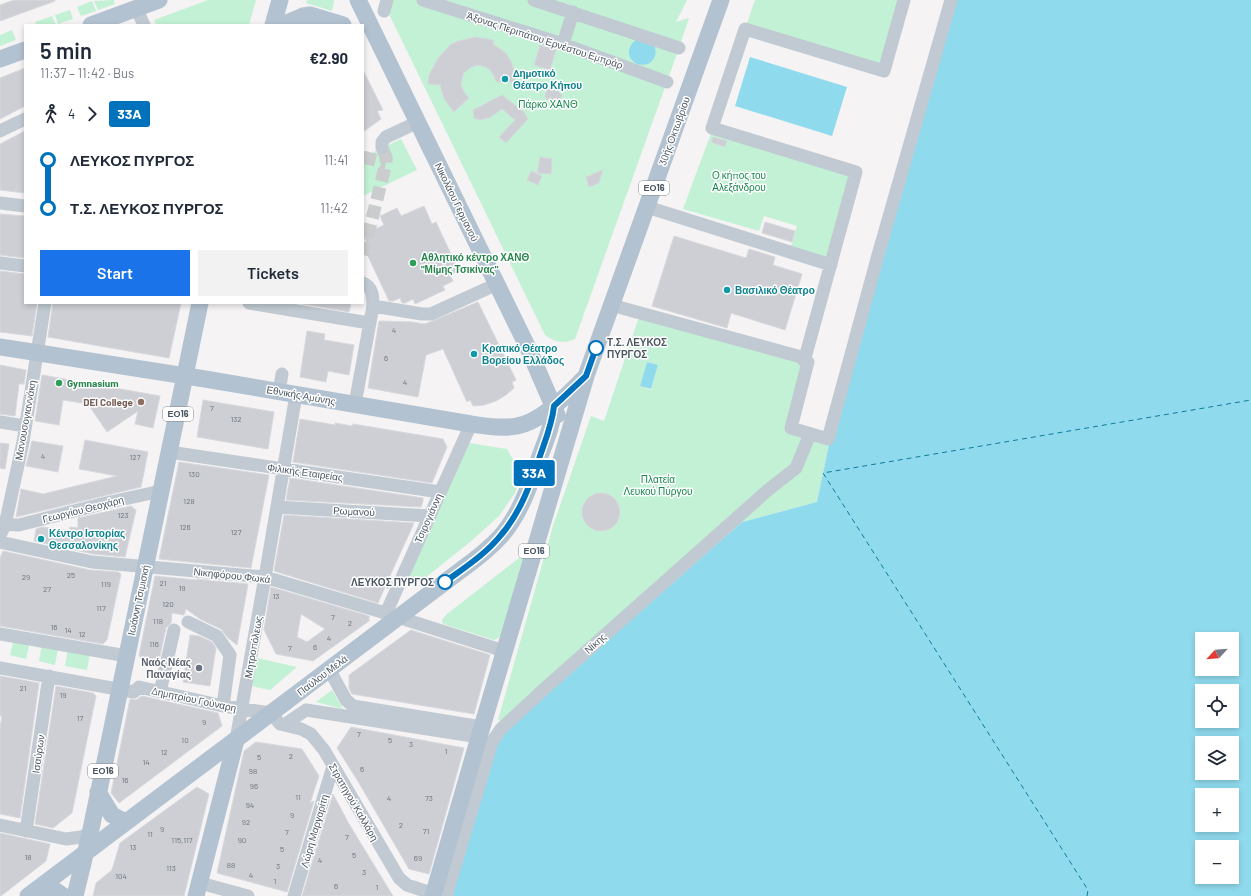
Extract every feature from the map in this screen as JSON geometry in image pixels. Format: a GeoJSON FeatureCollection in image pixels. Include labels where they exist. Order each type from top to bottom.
{"type":"FeatureCollection","features":[{"type":"Feature","properties":{"kind":"main road"},"geometry":{"type":"LineString","coordinates":[[94,24],[159,0]]}},
{"type":"Feature","properties":{"kind":"main road"},"geometry":{"type":"LineString","coordinates":[[273,24],[280,0]]}},
{"type":"Feature","properties":{"kind":"main road","name":"Νικολάου Γερμανού"},"geometry":{"type":"LineString","coordinates":[[358,0],[528,348],[554,406],[561,431],[563,454]]}},
{"type":"Feature","properties":{"kind":"main road","name":"30ής Οκτωβρίου"},"geometry":{"type":"LineString","coordinates":[[586,376],[721,0]]}},
{"type":"Feature","properties":{"kind":"main road"},"geometry":{"type":"LineString","coordinates":[[284,24],[303,16],[310,15],[340,24]]}},
{"type":"Feature","properties":{"kind":"main road"},"geometry":{"type":"LineString","coordinates":[[364,33],[379,42]]}},
{"type":"Feature","properties":{"kind":"main road"},"geometry":{"type":"LineString","coordinates":[[0,59],[24,50]]}},
{"type":"Feature","properties":{"kind":"main road","name":"Ιωάννη Τσιμισκή"},"geometry":{"type":"LineString","coordinates":[[75,896],[90,834],[200,304]]}},
{"type":"Feature","properties":{"kind":"main road","name":"Εθνικής Αμύνης"},"geometry":{"type":"LineString","coordinates":[[0,346],[471,424],[497,427],[517,426],[532,421],[554,406],[586,376]]}},
{"type":"Feature","properties":{"kind":"main road","name":"ΕΟ16"},"geometry":{"type":"LineString","coordinates":[[438,895],[480,732],[586,376]]}},
{"type":"Feature","properties":{"kind":"main road","name":"Παύλου Μελά"},"geometry":{"type":"LineString","coordinates":[[33,892],[272,713],[329,669],[393,615],[475,560],[493,544],[507,528],[519,509],[548,432],[554,406]]}},
{"type":"Feature","properties":{"kind":"main road","name":"Μητροπόλεως"},"geometry":{"type":"LineString","coordinates":[[198,889],[236,740]]}},
{"type":"Feature","properties":{"kind":"main road"},"geometry":{"type":"LineString","coordinates":[[98,792],[112,815],[126,822]]}},
{"type":"Feature","properties":{"kind":"main road"},"geometry":{"type":"LineString","coordinates":[[33,892],[56,891],[64,896]]}},
{"type":"Feature","properties":{"kind":"street","name":"Άξονας Περιπάτου Ερνέστου Εμπράρ"},"geometry":{"type":"LineString","coordinates":[[423,0],[563,44],[667,82]]}},
{"type":"Feature","properties":{"kind":"street"},"geometry":{"type":"LineString","coordinates":[[534,0],[679,48]]}},
{"type":"Feature","properties":{"kind":"street"},"geometry":{"type":"LineString","coordinates":[[904,0],[884,71],[745,29],[712,128],[856,172],[804,361],[808,362],[790,428],[828,439],[878,256],[951,0]]}},
{"type":"Feature","properties":{"kind":"street"},"geometry":{"type":"LineString","coordinates":[[136,8],[144,24]]}},
{"type":"Feature","properties":{"kind":"street"},"geometry":{"type":"LineString","coordinates":[[563,44],[573,12]]}},
{"type":"Feature","properties":{"kind":"street"},"geometry":{"type":"LineString","coordinates":[[0,131],[24,119]]}},
{"type":"Feature","properties":{"kind":"street"},"geometry":{"type":"LineString","coordinates":[[382,148],[382,142],[386,137],[418,122]]}},
{"type":"Feature","properties":{"kind":"street"},"geometry":{"type":"LineString","coordinates":[[0,203],[24,206]]}},
{"type":"Feature","properties":{"kind":"street"},"geometry":{"type":"LineString","coordinates":[[647,207],[831,265]]}},
{"type":"Feature","properties":{"kind":"street"},"geometry":{"type":"LineString","coordinates":[[0,263],[24,266]]}},
{"type":"Feature","properties":{"kind":"street"},"geometry":{"type":"LineString","coordinates":[[355,404],[374,296],[370,288],[364,284]]}},
{"type":"Feature","properties":{"kind":"street"},"geometry":{"type":"LineString","coordinates":[[373,306],[422,314],[431,314],[497,284]]}},
{"type":"Feature","properties":{"kind":"street","name":"Μανουσογιαννάκη"},"geometry":{"type":"LineString","coordinates":[[2,528],[23,442],[45,304]]}},
{"type":"Feature","properties":{"kind":"street"},"geometry":{"type":"LineString","coordinates":[[248,304],[369,323]]}},
{"type":"Feature","properties":{"kind":"street"},"geometry":{"type":"LineString","coordinates":[[611,305],[805,358]]}},
{"type":"Feature","properties":{"kind":"street","name":"Μητροπόλεως"},"geometry":{"type":"LineString","coordinates":[[236,740],[284,470],[287,393],[282,374]]}},
{"type":"Feature","properties":{"kind":"street"},"geometry":{"type":"LineString","coordinates":[[0,422],[25,426]]}},
{"type":"Feature","properties":{"kind":"street","name":"Τσιρογιάννη"},"geometry":{"type":"LineString","coordinates":[[393,615],[430,516],[471,424]]}},
{"type":"Feature","properties":{"kind":"street","name":"Νίκης"},"geometry":{"type":"LineString","coordinates":[[438,895],[492,742],[501,729],[768,490],[796,468],[810,434]]}},
{"type":"Feature","properties":{"kind":"street","name":"Φιλικής Εταιρείας"},"geometry":{"type":"LineString","coordinates":[[169,452],[440,492]]}},
{"type":"Feature","properties":{"kind":"street","name":"Γεωργίου Θεοχάρη"},"geometry":{"type":"LineString","coordinates":[[2,528],[106,503],[161,492]]}},
{"type":"Feature","properties":{"kind":"street","name":"Ρωμανού"},"geometry":{"type":"LineString","coordinates":[[277,507],[430,516]]}},
{"type":"Feature","properties":{"kind":"street","name":"Νικηφόρου Φωκά"},"geometry":{"type":"LineString","coordinates":[[0,542],[92,562],[265,577],[393,615],[504,651]]}},
{"type":"Feature","properties":{"kind":"street"},"geometry":{"type":"LineString","coordinates":[[188,622],[217,636],[230,655],[223,706]]}},
{"type":"Feature","properties":{"kind":"street"},"geometry":{"type":"LineString","coordinates":[[160,692],[174,630]]}},
{"type":"Feature","properties":{"kind":"street"},"geometry":{"type":"LineString","coordinates":[[0,634],[127,656]]}},
{"type":"Feature","properties":{"kind":"street","name":"Δημητρίου Γούναρη"},"geometry":{"type":"LineString","coordinates":[[0,668],[134,692],[139,687],[242,710],[272,713]]}},
{"type":"Feature","properties":{"kind":"street"},"geometry":{"type":"LineString","coordinates":[[329,669],[346,700],[353,706],[480,732]]}},
{"type":"Feature","properties":{"kind":"street","name":"Ισαύρων"},"geometry":{"type":"LineString","coordinates":[[26,831],[49,676]]}},
{"type":"Feature","properties":{"kind":"street"},"geometry":{"type":"LineString","coordinates":[[272,713],[280,724],[284,725],[306,710],[480,732]]}},
{"type":"Feature","properties":{"kind":"street","name":"Στρατηγού Καλλάρη"},"geometry":{"type":"LineString","coordinates":[[284,725],[301,729],[311,734],[322,747],[399,878],[410,886],[438,895]]}},
{"type":"Feature","properties":{"kind":"street","name":"Λώρη Μαργαρίτη"},"geometry":{"type":"LineString","coordinates":[[294,896],[333,766]]}},
{"type":"Feature","properties":{"kind":"street"},"geometry":{"type":"LineString","coordinates":[[0,826],[66,839],[90,834]]}},
{"type":"Feature","properties":{"kind":"street"},"geometry":{"type":"LineString","coordinates":[[198,889],[248,896]]}},
{"type":"Feature","properties":{"kind":"green space"},"geometry":{"type":"Polygon","coordinates":[[[114,0],[115,4],[98,10],[94,1],[114,0]]]}},
{"type":"Feature","properties":{"kind":"green space"},"geometry":{"type":"Polygon","coordinates":[[[208,0],[256,0],[249,24],[156,24],[154,20],[208,0]]]}},
{"type":"Feature","properties":{"kind":"green space"},"geometry":{"type":"Polygon","coordinates":[[[307,0],[334,0],[332,11],[306,3],[307,0]]]}},
{"type":"Feature","properties":{"kind":"green space","name":"Πάρκο ΧΑΝΘ"},"geometry":{"type":"Polygon","coordinates":[[[392,0],[687,0],[676,22],[689,18],[575,339],[567,342],[560,342],[552,340],[545,335],[388,12],[392,0]]]}},
{"type":"Feature","properties":{"kind":"green space"},"geometry":{"type":"Polygon","coordinates":[[[755,0],[904,0],[884,71],[745,29],[755,0]]]}},
{"type":"Feature","properties":{"kind":"green space"},"geometry":{"type":"Polygon","coordinates":[[[92,1],[96,11],[81,16],[77,7],[92,1]]]}},
{"type":"Feature","properties":{"kind":"green space"},"geometry":{"type":"Polygon","coordinates":[[[70,10],[73,19],[58,24],[55,15],[70,10]]]}},
{"type":"Feature","properties":{"kind":"green space"},"geometry":{"type":"Polygon","coordinates":[[[52,16],[56,24],[36,24],[35,22],[52,16]]]}},
{"type":"Feature","properties":{"kind":"green space"},"geometry":{"type":"Polygon","coordinates":[[[12,30],[16,40],[0,46],[0,35],[12,30]]]}},
{"type":"Feature","properties":{"kind":"green space","name":"Ο κήπος του Αλεξάνδρου"},"geometry":{"type":"Polygon","coordinates":[[[713,128],[856,172],[831,262],[790,250],[797,226],[764,216],[759,231],[683,209],[713,128]]]}},
{"type":"Feature","properties":{"kind":"green space"},"geometry":{"type":"Polygon","coordinates":[[[401,139],[417,170],[364,196],[364,157],[401,139]]]}},
{"type":"Feature","properties":{"kind":"green space","name":"Πλατεία Λευκού Πύργου"},"geometry":{"type":"Polygon","coordinates":[[[639,317],[808,362],[791,428],[830,440],[817,502],[742,522],[510,726],[498,720],[553,526],[591,416],[604,421],[639,317]],[[647,362],[640,386],[651,390],[658,365],[647,362]]]}},
{"type":"Feature","properties":{"kind":"green space"},"geometry":{"type":"Polygon","coordinates":[[[469,443],[507,449],[521,474],[515,493],[499,516],[470,542],[420,582],[409,576],[469,443]]]}},
{"type":"Feature","properties":{"kind":"green space"},"geometry":{"type":"Polygon","coordinates":[[[522,557],[524,558],[500,637],[494,640],[443,624],[442,620],[447,614],[522,557]]]}},
{"type":"Feature","properties":{"kind":"green space"},"geometry":{"type":"Polygon","coordinates":[[[14,639],[30,642],[26,659],[10,655],[14,639]]]}},
{"type":"Feature","properties":{"kind":"green space"},"geometry":{"type":"Polygon","coordinates":[[[42,645],[58,648],[55,665],[39,661],[42,645]]]}},
{"type":"Feature","properties":{"kind":"green space"},"geometry":{"type":"Polygon","coordinates":[[[68,649],[90,653],[87,670],[65,666],[68,649]]]}},
{"type":"Feature","properties":{"kind":"green space"},"geometry":{"type":"Polygon","coordinates":[[[257,658],[297,667],[270,690],[252,686],[257,658]]]}},
{"type":"Feature","properties":{"kind":"green space"},"geometry":{"type":"Polygon","coordinates":[[[332,690],[343,709],[316,702],[332,690]]]}},
{"type":"Feature","properties":{"kind":"water"},"geometry":{"type":"Polygon","coordinates":[[[954,0],[1251,0],[1251,896],[451,896],[493,751],[510,726],[742,522],[817,502],[830,440],[954,0]]]}},
{"type":"Feature","properties":{"kind":"water"},"geometry":{"type":"Polygon","coordinates":[[[638,39],[654,44],[655,55],[653,60],[648,64],[642,65],[636,63],[632,61],[630,57],[630,47],[638,39]]]}},
{"type":"Feature","properties":{"kind":"water"},"geometry":{"type":"Polygon","coordinates":[[[750,57],[847,87],[832,136],[735,106],[750,57]]]}},
{"type":"Feature","properties":{"kind":"water"},"geometry":{"type":"Polygon","coordinates":[[[647,362],[658,365],[651,389],[640,386],[647,362]]]}},
{"type":"Feature","properties":{"kind":"building"},"geometry":{"type":"Polygon","coordinates":[[[14,0],[55,1],[0,21],[0,5],[14,0]]]}},
{"type":"Feature","properties":{"kind":"building","name":"Δημοτικό Θέατρο Κήπου"},"geometry":{"type":"Polygon","coordinates":[[[475,37],[494,40],[493,44],[506,53],[512,63],[517,82],[496,82],[490,70],[486,67],[478,65],[471,67],[464,73],[461,85],[469,98],[454,112],[444,99],[440,85],[428,84],[429,75],[438,58],[450,45],[458,41],[475,37]]]}},
{"type":"Feature","properties":{"kind":"building"},"geometry":{"type":"Polygon","coordinates":[[[540,45],[556,50],[550,70],[534,65],[540,45]]]}},
{"type":"Feature","properties":{"kind":"building"},"geometry":{"type":"Polygon","coordinates":[[[24,68],[24,107],[0,119],[0,78],[24,68]]]}},
{"type":"Feature","properties":{"kind":"building"},"geometry":{"type":"Polygon","coordinates":[[[364,72],[383,110],[377,111],[381,119],[364,131],[364,72]]]}},
{"type":"Feature","properties":{"kind":"building"},"geometry":{"type":"Polygon","coordinates":[[[554,87],[562,95],[561,101],[552,104],[545,97],[547,88],[554,87]]]}},
{"type":"Feature","properties":{"kind":"building"},"geometry":{"type":"Polygon","coordinates":[[[502,95],[524,112],[528,119],[506,143],[499,137],[515,120],[502,109],[489,118],[480,120],[474,118],[473,110],[502,95]]]}},
{"type":"Feature","properties":{"kind":"building"},"geometry":{"type":"Polygon","coordinates":[[[24,132],[24,193],[0,190],[0,144],[24,132]]]}},
{"type":"Feature","properties":{"kind":"building"},"geometry":{"type":"Polygon","coordinates":[[[713,137],[727,141],[725,147],[711,142],[713,137]]]}},
{"type":"Feature","properties":{"kind":"building"},"geometry":{"type":"Polygon","coordinates":[[[540,157],[552,159],[551,174],[537,173],[540,157]]]}},
{"type":"Feature","properties":{"kind":"building"},"geometry":{"type":"Polygon","coordinates":[[[603,170],[599,183],[589,187],[586,177],[603,170]]]}},
{"type":"Feature","properties":{"kind":"building"},"geometry":{"type":"Polygon","coordinates":[[[531,171],[542,176],[538,185],[527,180],[531,171]]]}},
{"type":"Feature","properties":{"kind":"building","name":"Αθλητικό κέντρο ΧΑΝΘ \"Μίμης Τσικίνας\""},"geometry":{"type":"Polygon","coordinates":[[[424,206],[432,224],[436,222],[459,271],[450,275],[453,281],[443,286],[445,290],[415,304],[413,299],[405,303],[402,303],[400,298],[389,301],[367,254],[371,253],[364,237],[364,235],[384,225],[380,216],[397,208],[401,216],[424,206]]]}},
{"type":"Feature","properties":{"kind":"building"},"geometry":{"type":"Polygon","coordinates":[[[0,214],[24,216],[24,258],[0,255],[0,214]]]}},
{"type":"Feature","properties":{"kind":"building"},"geometry":{"type":"Polygon","coordinates":[[[765,222],[795,231],[792,242],[762,233],[765,222]]]}},
{"type":"Feature","properties":{"kind":"building","name":"Βασιλικό Θέατρο"},"geometry":{"type":"Polygon","coordinates":[[[674,236],[746,258],[749,249],[775,257],[773,265],[802,274],[785,330],[731,313],[727,328],[652,306],[674,236]]]}},
{"type":"Feature","properties":{"kind":"building"},"geometry":{"type":"Polygon","coordinates":[[[0,271],[24,274],[24,304],[37,304],[32,336],[0,332],[0,271]]]}},
{"type":"Feature","properties":{"kind":"building","name":"Κρατικό Θέατρο Βορείου Ελλάδος"},"geometry":{"type":"Polygon","coordinates":[[[478,302],[516,380],[512,382],[514,388],[506,395],[496,401],[484,405],[473,406],[470,400],[467,402],[443,349],[426,355],[418,397],[368,388],[379,321],[425,324],[478,302]]]}},
{"type":"Feature","properties":{"kind":"building"},"geometry":{"type":"Polygon","coordinates":[[[53,304],[181,304],[169,358],[48,337],[53,304]]]}},
{"type":"Feature","properties":{"kind":"building"},"geometry":{"type":"Polygon","coordinates":[[[304,304],[351,304],[349,312],[304,304]]]}},
{"type":"Feature","properties":{"kind":"building"},"geometry":{"type":"Polygon","coordinates":[[[307,331],[325,334],[324,340],[354,345],[349,375],[328,371],[326,382],[300,377],[307,331]]]}},
{"type":"Feature","properties":{"kind":"building"},"geometry":{"type":"Polygon","coordinates":[[[0,365],[26,370],[24,384],[19,384],[15,416],[0,414],[0,365]]]}},
{"type":"Feature","properties":{"kind":"building"},"geometry":{"type":"Polygon","coordinates":[[[42,375],[160,396],[153,428],[135,424],[138,411],[107,432],[88,404],[63,400],[59,425],[35,421],[42,375]]]}},
{"type":"Feature","properties":{"kind":"building"},"geometry":{"type":"Polygon","coordinates":[[[203,400],[274,412],[268,449],[197,437],[203,400]]]}},
{"type":"Feature","properties":{"kind":"building"},"geometry":{"type":"Polygon","coordinates":[[[300,419],[335,425],[335,423],[352,426],[353,424],[443,439],[447,447],[432,483],[293,462],[300,419]]]}},
{"type":"Feature","properties":{"kind":"building"},"geometry":{"type":"Polygon","coordinates":[[[85,440],[148,452],[141,487],[16,517],[21,489],[43,494],[117,476],[79,469],[85,440]]]}},
{"type":"Feature","properties":{"kind":"building"},"geometry":{"type":"Polygon","coordinates":[[[32,441],[63,446],[58,472],[26,466],[32,441]]]}},
{"type":"Feature","properties":{"kind":"building"},"geometry":{"type":"Polygon","coordinates":[[[0,443],[9,444],[5,469],[0,468],[0,443]]]}},
{"type":"Feature","properties":{"kind":"building"},"geometry":{"type":"Polygon","coordinates":[[[179,462],[269,475],[251,568],[159,559],[179,462]]]}},
{"type":"Feature","properties":{"kind":"building"},"geometry":{"type":"Polygon","coordinates":[[[290,478],[423,498],[423,501],[421,507],[286,500],[290,478]]]}},
{"type":"Feature","properties":{"kind":"building"},"geometry":{"type":"Polygon","coordinates":[[[597,493],[605,493],[617,502],[620,512],[617,522],[611,528],[605,531],[597,531],[585,522],[582,516],[582,508],[591,496],[597,493]]]}},
{"type":"Feature","properties":{"kind":"building"},"geometry":{"type":"Polygon","coordinates":[[[131,506],[136,510],[125,557],[93,554],[34,541],[36,529],[42,527],[69,530],[70,527],[78,528],[78,518],[131,506]]]}},
{"type":"Feature","properties":{"kind":"building"},"geometry":{"type":"Polygon","coordinates":[[[284,515],[414,523],[389,578],[392,580],[388,589],[385,587],[378,603],[274,571],[284,515]]]}},
{"type":"Feature","properties":{"kind":"building"},"geometry":{"type":"Polygon","coordinates":[[[3,551],[90,570],[118,572],[121,574],[107,640],[103,644],[0,626],[0,558],[3,551]]]}},
{"type":"Feature","properties":{"kind":"building"},"geometry":{"type":"Polygon","coordinates":[[[155,576],[248,584],[237,645],[228,638],[221,629],[200,619],[186,609],[184,615],[172,613],[171,623],[166,628],[158,665],[144,663],[139,655],[155,576]]]}},
{"type":"Feature","properties":{"kind":"building"},"geometry":{"type":"Polygon","coordinates":[[[271,587],[369,616],[369,621],[313,661],[276,654],[264,630],[271,587]],[[301,614],[297,637],[307,642],[325,629],[301,614]]]}},
{"type":"Feature","properties":{"kind":"building"},"geometry":{"type":"Polygon","coordinates":[[[411,630],[490,655],[474,714],[352,694],[349,688],[349,675],[411,630]]]}},
{"type":"Feature","properties":{"kind":"building","name":"Ναός Νέας Παναγίας"},"geometry":{"type":"Polygon","coordinates":[[[190,635],[199,636],[212,642],[216,648],[210,686],[183,682],[190,635]]]}},
{"type":"Feature","properties":{"kind":"building"},"geometry":{"type":"Polygon","coordinates":[[[0,676],[39,683],[20,818],[0,814],[0,728],[2,716],[0,716],[0,676]]]}},
{"type":"Feature","properties":{"kind":"building"},"geometry":{"type":"Polygon","coordinates":[[[56,686],[93,693],[96,696],[72,813],[53,828],[35,824],[56,686]]]}},
{"type":"Feature","properties":{"kind":"building"},"geometry":{"type":"Polygon","coordinates":[[[142,696],[218,713],[222,726],[119,803],[111,793],[130,699],[136,700],[142,696]]]}},
{"type":"Feature","properties":{"kind":"building"},"geometry":{"type":"Polygon","coordinates":[[[351,727],[464,748],[429,874],[409,869],[337,748],[351,727]]]}},
{"type":"Feature","properties":{"kind":"building"},"geometry":{"type":"Polygon","coordinates":[[[256,742],[302,749],[319,776],[310,803],[314,801],[287,892],[217,873],[244,751],[256,742]]]}},
{"type":"Feature","properties":{"kind":"building"},"geometry":{"type":"Polygon","coordinates":[[[197,787],[209,794],[184,896],[93,896],[96,883],[112,870],[120,843],[197,787]]]}},
{"type":"Feature","properties":{"kind":"building"},"geometry":{"type":"Polygon","coordinates":[[[333,794],[349,824],[393,896],[302,896],[333,794]]]}},
{"type":"Feature","properties":{"kind":"building"},"geometry":{"type":"Polygon","coordinates":[[[0,833],[50,844],[46,861],[1,896],[0,896],[0,833]]]}},
{"type":"Feature","properties":{"kind":"ferry route"},"geometry":{"type":"LineString","coordinates":[[1087,896],[1088,890],[823,473],[1251,400]]}},
{"type":"Feature","properties":{"kind":"tunnel"},"geometry":{"type":"LineString","coordinates":[[364,251],[386,163],[386,157],[382,148]]}},
{"type":"Feature","properties":{"kind":"tunnel"},"geometry":{"type":"LineString","coordinates":[[364,157],[386,163]]}},
{"type":"Feature","properties":{"kind":"bus line","name":"33A"},"geometry":{"type":"LineString","coordinates":[[445,582],[475,560],[493,544],[507,528],[524,499],[545,442],[554,406],[586,376],[596,348]]}},
{"type":"Feature","properties":{"kind":"place","name":"Δημοτικό Θέατρο Κήπου"},"geometry":{"type":"Point","coordinates":[505,79]}},
{"type":"Feature","properties":{"kind":"place","name":"Αθλητικό κέντρο ΧΑΝΘ \"Μίμης Τσικίνας\""},"geometry":{"type":"Point","coordinates":[413,263]}},
{"type":"Feature","properties":{"kind":"place","name":"Βασιλικό Θέατρο"},"geometry":{"type":"Point","coordinates":[727,290]}},
{"type":"Feature","properties":{"kind":"place","name":"Τ.Σ. ΛΕΥΚΟΣ ΠΥΡΓΟΣ"},"geometry":{"type":"Point","coordinates":[596,348]}},
{"type":"Feature","properties":{"kind":"place","name":"Κρατικό Θέατρο Βορείου Ελλάδος"},"geometry":{"type":"Point","coordinates":[474,354]}},
{"type":"Feature","properties":{"kind":"place","name":"Gymnasium"},"geometry":{"type":"Point","coordinates":[59,383]}},
{"type":"Feature","properties":{"kind":"place","name":"DEI College"},"geometry":{"type":"Point","coordinates":[141,402]}},
{"type":"Feature","properties":{"kind":"place","name":"Κέντρο Ιστορίας Θεσσαλονίκης"},"geometry":{"type":"Point","coordinates":[41,539]}},
{"type":"Feature","properties":{"kind":"place","name":"ΛΕΥΚΟΣ ΠΥΡΓΟΣ"},"geometry":{"type":"Point","coordinates":[445,582]}},
{"type":"Feature","properties":{"kind":"place","name":"Ναός Νέας Παναγίας"},"geometry":{"type":"Point","coordinates":[199,668]}}]}
